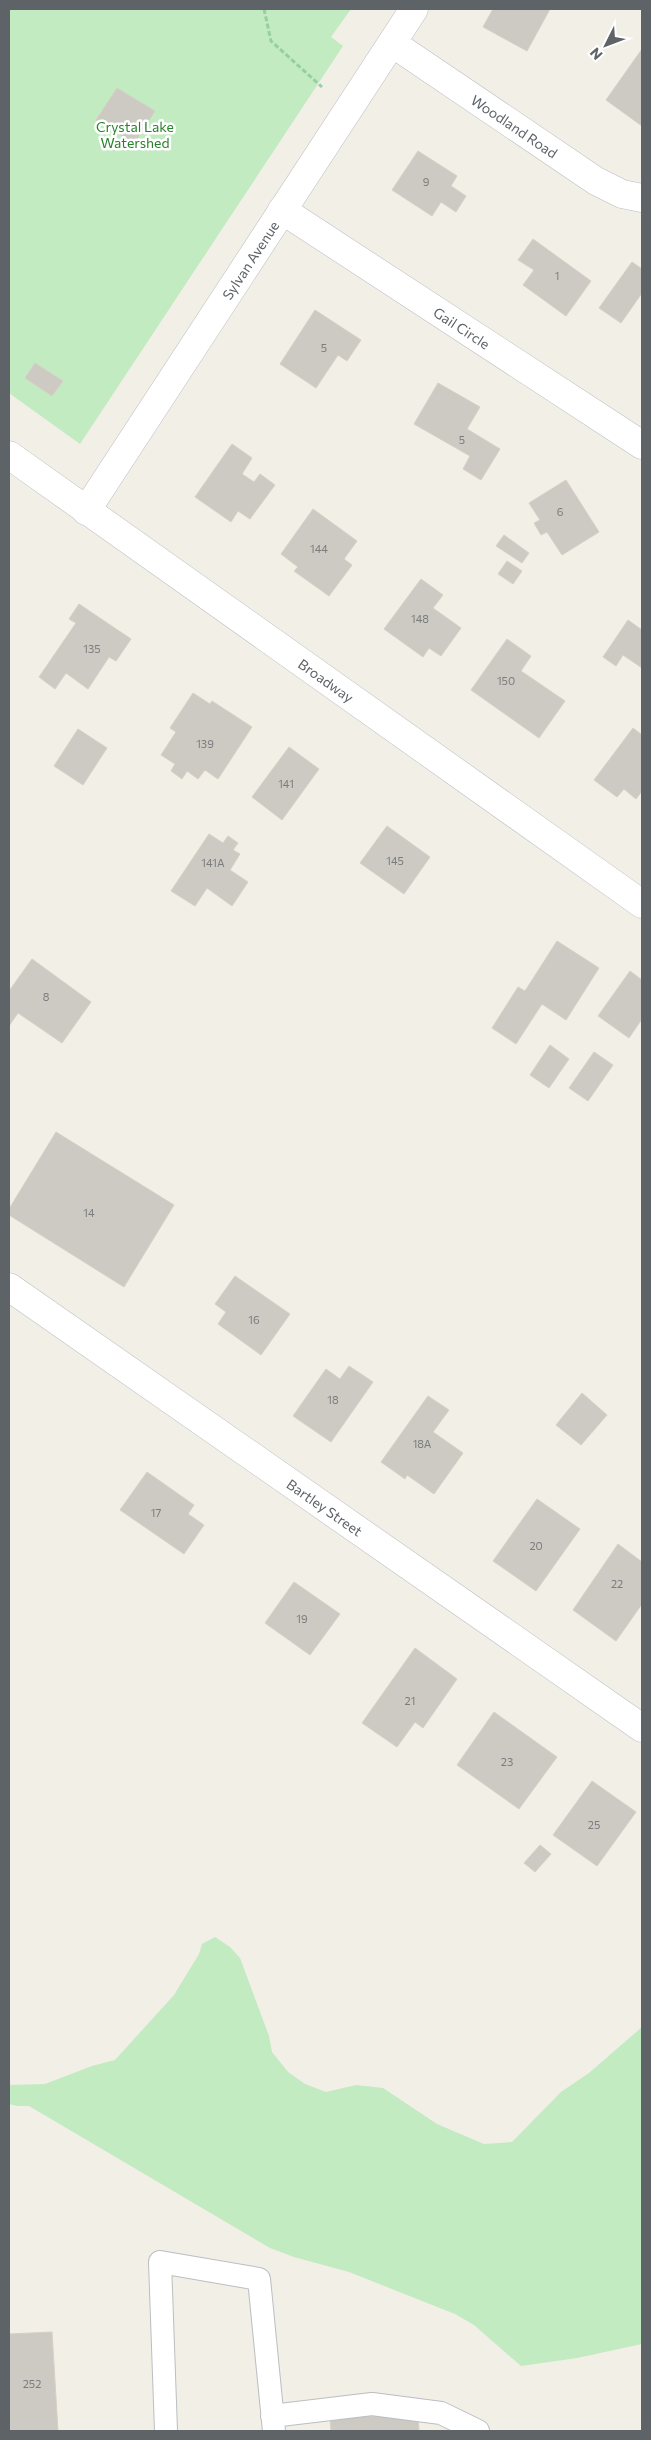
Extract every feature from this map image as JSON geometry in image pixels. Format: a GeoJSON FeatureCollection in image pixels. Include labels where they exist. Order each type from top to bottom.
{"type":"FeatureCollection","features":[{"type":"Feature","properties":{"kind":"street","name":"Sylvan Avenue"},"geometry":{"type":"LineString","coordinates":[[86,511],[414,9]]}},
{"type":"Feature","properties":{"kind":"street","name":"Woodland Road"},"geometry":{"type":"LineString","coordinates":[[392,43],[596,181],[622,194],[642,198]]}},
{"type":"Feature","properties":{"kind":"street","name":"Gail Circle"},"geometry":{"type":"LineString","coordinates":[[282,210],[642,444]]}},
{"type":"Feature","properties":{"kind":"street","name":"Broadway"},"geometry":{"type":"LineString","coordinates":[[9,456],[642,904]]}},
{"type":"Feature","properties":{"kind":"street","name":"Bartley Street"},"geometry":{"type":"LineString","coordinates":[[9,1287],[642,1728]]}},
{"type":"Feature","properties":{"kind":"lane"},"geometry":{"type":"LineString","coordinates":[[166,2431],[160,2262],[259,2280],[273,2424],[372,2404],[441,2412],[469,2429]]}},
{"type":"Feature","properties":{"kind":"path"},"geometry":{"type":"LineString","coordinates":[[264,9],[271,41],[348,110]]}},
{"type":"Feature","properties":{"kind":"green space","name":"Crystal Lake Watershed"},"geometry":{"type":"Polygon","coordinates":[[[9,9],[351,9],[331,37],[343,46],[80,444],[9,393],[9,9]]]}},
{"type":"Feature","properties":{"kind":"green space"},"geometry":{"type":"Polygon","coordinates":[[[215,1937],[230,1947],[240,1958],[269,2036],[272,2052],[288,2072],[305,2084],[326,2092],[356,2085],[383,2088],[437,2124],[484,2144],[512,2142],[561,2092],[589,2073],[642,2027],[642,2344],[577,2358],[521,2366],[474,2325],[455,2314],[349,2272],[294,2257],[270,2248],[29,2106],[9,2104],[9,2085],[45,2084],[92,2066],[115,2060],[174,1995],[199,1954],[202,1944],[215,1937]]]}},
{"type":"Feature","properties":{"kind":"building"},"geometry":{"type":"Polygon","coordinates":[[[493,9],[550,9],[527,51],[483,27],[493,9]]]}},
{"type":"Feature","properties":{"kind":"building"},"geometry":{"type":"Polygon","coordinates":[[[642,49],[642,126],[606,100],[642,49]]]}},
{"type":"Feature","properties":{"kind":"building"},"geometry":{"type":"Polygon","coordinates":[[[117,88],[155,111],[134,144],[96,120],[117,88]]]}},
{"type":"Feature","properties":{"kind":"building"},"geometry":{"type":"Polygon","coordinates":[[[418,151],[457,176],[451,186],[466,196],[456,212],[441,202],[432,216],[392,190],[418,151]]]}},
{"type":"Feature","properties":{"kind":"building"},"geometry":{"type":"Polygon","coordinates":[[[533,239],[591,281],[566,316],[523,285],[534,270],[518,260],[533,239]]]}},
{"type":"Feature","properties":{"kind":"building"},"geometry":{"type":"Polygon","coordinates":[[[632,262],[642,269],[642,293],[621,323],[599,308],[632,262]]]}},
{"type":"Feature","properties":{"kind":"building"},"geometry":{"type":"Polygon","coordinates":[[[315,310],[361,340],[347,361],[338,355],[316,388],[280,364],[315,310]]]}},
{"type":"Feature","properties":{"kind":"building"},"geometry":{"type":"Polygon","coordinates":[[[35,363],[63,381],[52,396],[25,378],[35,363]]]}},
{"type":"Feature","properties":{"kind":"building"},"geometry":{"type":"Polygon","coordinates":[[[438,383],[480,407],[467,429],[500,449],[481,480],[463,469],[470,456],[414,424],[438,383]]]}},
{"type":"Feature","properties":{"kind":"building"},"geometry":{"type":"Polygon","coordinates":[[[232,444],[252,458],[242,474],[254,482],[260,474],[275,485],[250,519],[238,511],[231,522],[195,497],[232,444]]]}},
{"type":"Feature","properties":{"kind":"building"},"geometry":{"type":"Polygon","coordinates":[[[566,480],[599,532],[562,555],[547,532],[541,535],[534,523],[540,520],[529,503],[566,480]]]}},
{"type":"Feature","properties":{"kind":"building"},"geometry":{"type":"Polygon","coordinates":[[[313,509],[357,541],[344,559],[352,565],[329,596],[294,571],[298,567],[281,554],[313,509]]]}},
{"type":"Feature","properties":{"kind":"building"},"geometry":{"type":"Polygon","coordinates":[[[504,535],[529,553],[522,563],[496,546],[504,535]]]}},
{"type":"Feature","properties":{"kind":"building"},"geometry":{"type":"Polygon","coordinates":[[[507,561],[522,571],[513,584],[498,574],[507,561]]]}},
{"type":"Feature","properties":{"kind":"building"},"geometry":{"type":"Polygon","coordinates":[[[421,579],[443,595],[433,608],[461,628],[441,656],[429,648],[423,657],[384,629],[421,579]]]}},
{"type":"Feature","properties":{"kind":"building"},"geometry":{"type":"Polygon","coordinates":[[[79,604],[131,639],[116,661],[109,657],[88,689],[66,673],[55,689],[39,677],[76,623],[69,619],[79,604]]]}},
{"type":"Feature","properties":{"kind":"building"},"geometry":{"type":"Polygon","coordinates":[[[628,620],[642,630],[642,668],[623,655],[616,666],[603,657],[628,620]]]}},
{"type":"Feature","properties":{"kind":"building"},"geometry":{"type":"Polygon","coordinates":[[[507,639],[531,656],[521,671],[565,701],[539,738],[471,690],[507,639]]]}},
{"type":"Feature","properties":{"kind":"building"},"geometry":{"type":"Polygon","coordinates":[[[193,693],[210,704],[212,701],[252,727],[218,779],[205,770],[198,779],[187,771],[182,779],[171,771],[175,764],[161,755],[176,732],[170,728],[193,693]]]}},
{"type":"Feature","properties":{"kind":"building"},"geometry":{"type":"Polygon","coordinates":[[[633,728],[642,735],[642,791],[636,799],[624,789],[617,797],[594,780],[633,728]]]}},
{"type":"Feature","properties":{"kind":"building"},"geometry":{"type":"Polygon","coordinates":[[[78,729],[107,748],[83,785],[54,766],[78,729]]]}},
{"type":"Feature","properties":{"kind":"building"},"geometry":{"type":"Polygon","coordinates":[[[289,747],[319,769],[282,820],[252,797],[289,747]]]}},
{"type":"Feature","properties":{"kind":"building"},"geometry":{"type":"Polygon","coordinates":[[[387,826],[430,857],[404,894],[360,863],[387,826]]]}},
{"type":"Feature","properties":{"kind":"building"},"geometry":{"type":"Polygon","coordinates":[[[209,834],[223,843],[228,836],[238,843],[233,850],[240,854],[230,870],[248,882],[232,906],[207,888],[195,906],[171,891],[209,834]]]}},
{"type":"Feature","properties":{"kind":"building"},"geometry":{"type":"Polygon","coordinates":[[[557,941],[599,968],[566,1020],[542,1004],[516,1044],[492,1028],[518,987],[525,991],[557,941]]]}},
{"type":"Feature","properties":{"kind":"building"},"geometry":{"type":"Polygon","coordinates":[[[32,959],[91,1002],[62,1043],[18,1013],[9,1026],[9,991],[32,959]]]}},
{"type":"Feature","properties":{"kind":"building"},"geometry":{"type":"Polygon","coordinates":[[[630,971],[642,980],[642,1019],[629,1038],[598,1016],[630,971]]]}},
{"type":"Feature","properties":{"kind":"building"},"geometry":{"type":"Polygon","coordinates":[[[550,1045],[569,1059],[549,1088],[530,1075],[550,1045]]]}},
{"type":"Feature","properties":{"kind":"building"},"geometry":{"type":"Polygon","coordinates":[[[594,1052],[613,1065],[588,1101],[569,1088],[594,1052]]]}},
{"type":"Feature","properties":{"kind":"building"},"geometry":{"type":"Polygon","coordinates":[[[56,1132],[174,1205],[124,1287],[9,1215],[9,1209],[56,1132]]]}},
{"type":"Feature","properties":{"kind":"building"},"geometry":{"type":"Polygon","coordinates":[[[235,1276],[290,1314],[261,1355],[218,1324],[226,1312],[215,1304],[235,1276]]]}},
{"type":"Feature","properties":{"kind":"building"},"geometry":{"type":"Polygon","coordinates":[[[349,1366],[373,1382],[331,1442],[293,1416],[326,1369],[340,1379],[349,1366]]]}},
{"type":"Feature","properties":{"kind":"building"},"geometry":{"type":"Polygon","coordinates":[[[582,1393],[607,1415],[581,1445],[556,1425],[582,1393]]]}},
{"type":"Feature","properties":{"kind":"building"},"geometry":{"type":"Polygon","coordinates":[[[428,1396],[449,1410],[433,1432],[463,1453],[434,1494],[407,1475],[405,1479],[381,1462],[428,1396]]]}},
{"type":"Feature","properties":{"kind":"building"},"geometry":{"type":"Polygon","coordinates":[[[147,1472],[194,1505],[188,1514],[204,1525],[184,1554],[120,1510],[147,1472]]]}},
{"type":"Feature","properties":{"kind":"building"},"geometry":{"type":"Polygon","coordinates":[[[537,1499],[580,1529],[536,1591],[493,1561],[537,1499]]]}},
{"type":"Feature","properties":{"kind":"building"},"geometry":{"type":"Polygon","coordinates":[[[618,1544],[642,1562],[642,1604],[616,1641],[573,1610],[618,1544]]]}},
{"type":"Feature","properties":{"kind":"building"},"geometry":{"type":"Polygon","coordinates":[[[294,1582],[340,1614],[310,1655],[265,1623],[294,1582]]]}},
{"type":"Feature","properties":{"kind":"building"},"geometry":{"type":"Polygon","coordinates":[[[415,1648],[457,1679],[423,1728],[415,1722],[397,1747],[362,1723],[415,1648]]]}},
{"type":"Feature","properties":{"kind":"building"},"geometry":{"type":"Polygon","coordinates":[[[494,1712],[557,1757],[519,1809],[457,1765],[494,1712]]]}},
{"type":"Feature","properties":{"kind":"building"},"geometry":{"type":"Polygon","coordinates":[[[592,1781],[636,1812],[597,1866],[553,1835],[592,1781]]]}},
{"type":"Feature","properties":{"kind":"building"},"geometry":{"type":"Polygon","coordinates":[[[540,1845],[551,1854],[535,1872],[524,1863],[540,1845]]]}},
{"type":"Feature","properties":{"kind":"building"},"geometry":{"type":"Polygon","coordinates":[[[52,2332],[58,2431],[9,2431],[9,2334],[52,2332]]]}},
{"type":"Feature","properties":{"kind":"building"},"geometry":{"type":"Polygon","coordinates":[[[418,2414],[419,2431],[331,2431],[330,2418],[418,2414]]]}}]}
